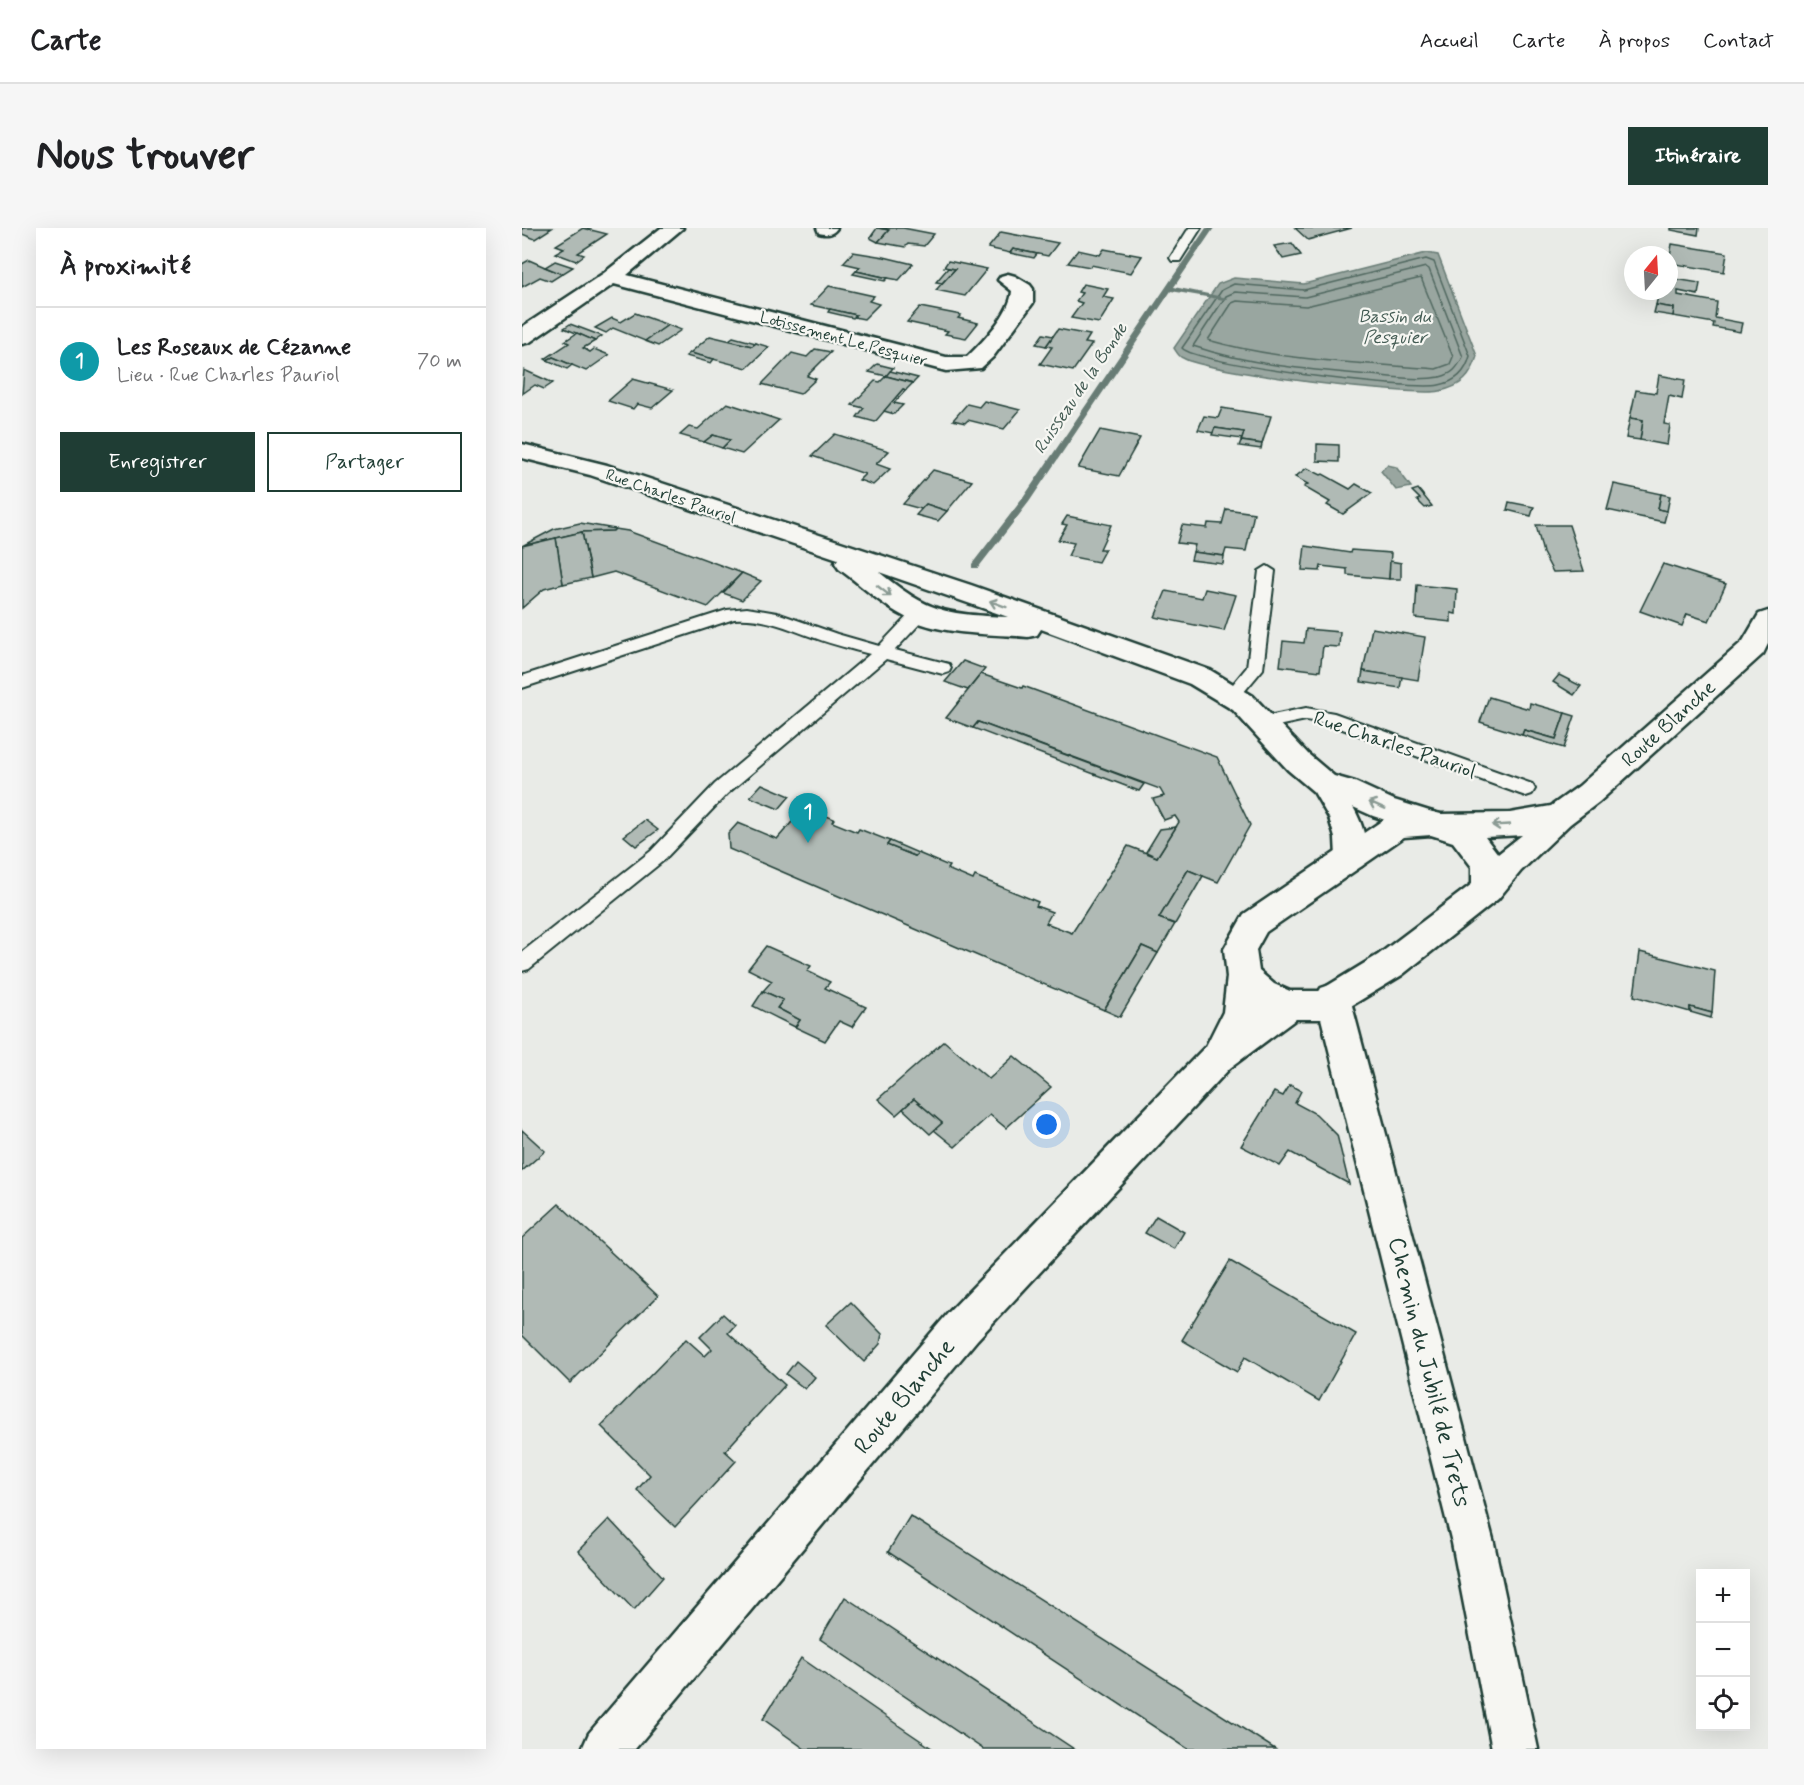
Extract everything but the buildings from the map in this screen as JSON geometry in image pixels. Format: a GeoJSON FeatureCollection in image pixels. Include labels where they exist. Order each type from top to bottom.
{"type":"FeatureCollection","features":[{"type":"Feature","properties":{"kind":"street"},"geometry":{"type":"LineString","coordinates":[[522,337],[611,277],[673,228]]}},
{"type":"Feature","properties":{"kind":"street","name":"Lotissement Le Pesquier"},"geometry":{"type":"LineString","coordinates":[[611,277],[946,364],[974,363],[1022,303],[1023,289],[1008,280]]}},
{"type":"Feature","properties":{"kind":"street","name":"Rue Charles Pauriol"},"geometry":{"type":"LineString","coordinates":[[522,451],[598,470],[962,591],[1200,677],[1232,695],[1263,723],[1298,762],[1324,784],[1344,817],[1350,838],[1351,857]]}},
{"type":"Feature","properties":{"kind":"street","name":"Rue Charles Pauriol"},"geometry":{"type":"LineString","coordinates":[[819,545],[854,567],[889,595],[920,613],[945,621],[1072,632]]}},
{"type":"Feature","properties":{"kind":"street"},"geometry":{"type":"LineString","coordinates":[[924,579],[912,596],[920,613],[946,611],[962,591]]}},
{"type":"Feature","properties":{"kind":"street","name":"Route Blanche"},"geometry":{"type":"LineString","coordinates":[[1244,977],[1262,994],[1289,1005],[1324,1005],[1390,965],[1487,890],[1509,862],[1537,839],[1558,816],[1589,794],[1753,647],[1768,620]]}},
{"type":"Feature","properties":{"kind":"street","name":"Rue Charles Pauriol"},"geometry":{"type":"LineString","coordinates":[[1324,784],[1435,825]]}},
{"type":"Feature","properties":{"kind":"street","name":"Route Blanche"},"geometry":{"type":"LineString","coordinates":[[1218,1057],[1234,1029],[1240,1012],[1244,977],[1240,949],[1255,923],[1397,826],[1510,825],[1558,816]]}},
{"type":"Feature","properties":{"kind":"street","name":"Route Blanche"},"geometry":{"type":"LineString","coordinates":[[1435,825],[1464,833],[1488,864],[1487,890]]}},
{"type":"Feature","properties":{"kind":"street","name":"Chemin du Jubilé de Trets"},"geometry":{"type":"LineString","coordinates":[[1333,998],[1473,1544],[1515,1749]]}},
{"type":"Feature","properties":{"kind":"street","name":"Route Blanche"},"geometry":{"type":"LineString","coordinates":[[605,1749],[963,1326],[1218,1057],[1289,1005]]}},
{"type":"Feature","properties":{"kind":"lane"},"geometry":{"type":"LineString","coordinates":[[1176,258],[1195,228]]}},
{"type":"Feature","properties":{"kind":"lane"},"geometry":{"type":"LineString","coordinates":[[1232,695],[1255,669],[1267,571]]}},
{"type":"Feature","properties":{"kind":"lane"},"geometry":{"type":"LineString","coordinates":[[522,682],[734,614],[747,613],[771,615],[830,637],[944,668]]}},
{"type":"Feature","properties":{"kind":"lane"},"geometry":{"type":"LineString","coordinates":[[522,963],[657,856],[721,789],[883,652],[920,613]]}},
{"type":"Feature","properties":{"kind":"lane","name":"Rue Charles Pauriol"},"geometry":{"type":"LineString","coordinates":[[1263,723],[1280,717],[1306,714],[1328,717],[1526,789]]}},
{"type":"Feature","properties":{"kind":"water","name":"Bassin du Pesquier"},"geometry":{"type":"Polygon","coordinates":[[[1426,253],[1438,255],[1477,356],[1468,375],[1460,383],[1448,389],[1422,392],[1392,390],[1267,376],[1199,364],[1182,357],[1174,348],[1218,284],[1234,278],[1304,284],[1426,253]]]}},
{"type":"Feature","properties":{"kind":"water"},"geometry":{"type":"Polygon","coordinates":[[[1387,465],[1396,467],[1411,487],[1396,490],[1381,471],[1387,465]]]}},
{"type":"Feature","properties":{"kind":"waterway","name":"Ruisseau de la Bonde"},"geometry":{"type":"LineString","coordinates":[[1169,288],[1210,228]]}},
{"type":"Feature","properties":{"kind":"waterway","name":"Ruisseau de la Bonde"},"geometry":{"type":"LineString","coordinates":[[975,566],[1026,500],[1169,288]]}},
{"type":"Feature","properties":{"kind":"waterway"},"geometry":{"type":"LineString","coordinates":[[1169,288],[1224,298]]}},
{"type":"Feature","properties":{"kind":"place","name":"Les Roseaux de Cézanne"},"geometry":{"type":"Point","coordinates":[808,843]}}]}
